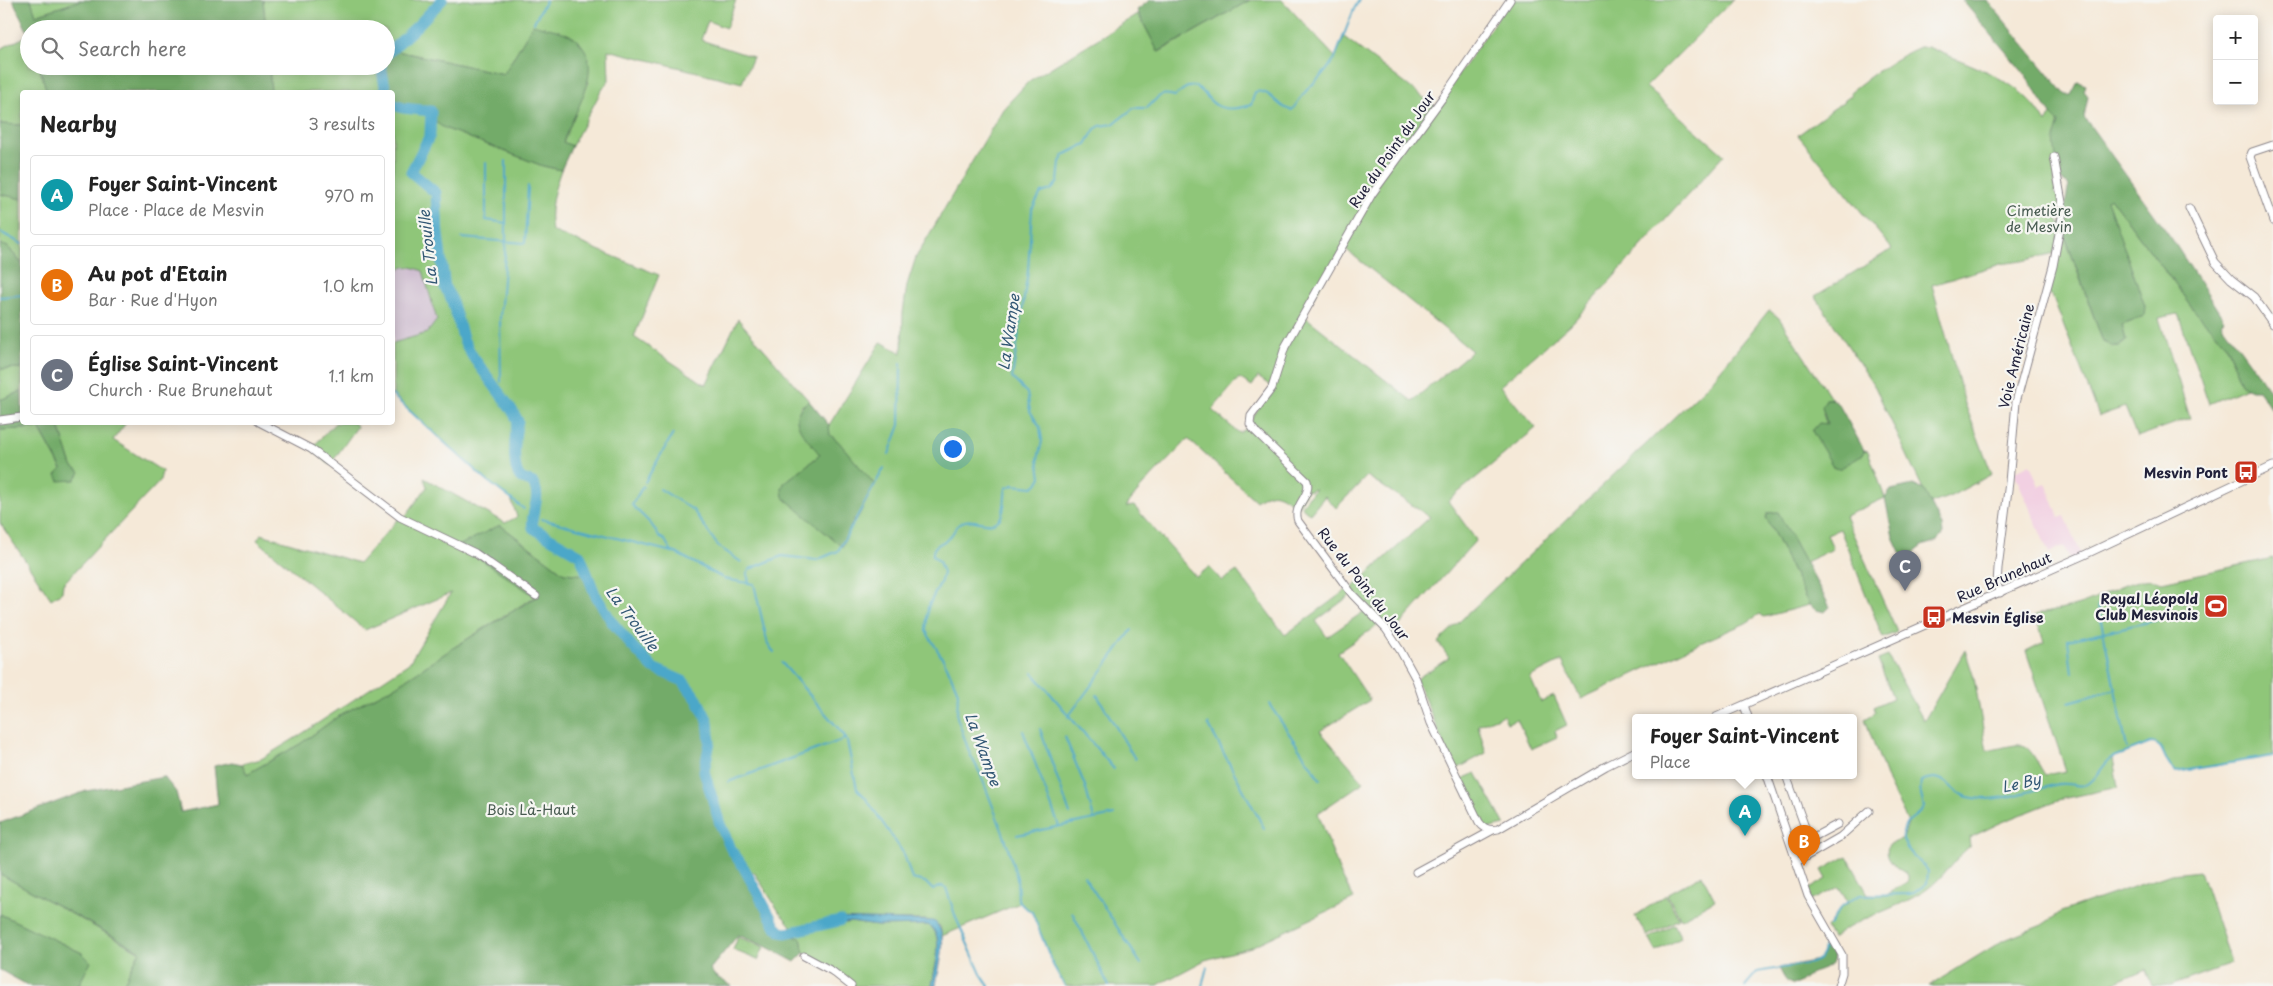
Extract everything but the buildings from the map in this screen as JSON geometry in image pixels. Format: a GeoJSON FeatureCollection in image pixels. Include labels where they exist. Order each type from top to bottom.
{"type":"FeatureCollection","features":[{"type":"Feature","properties":{"kind":"street","name":"Rue du Point du Jour"},"geometry":{"type":"LineString","coordinates":[[1494,830],[1486,829],[1479,822],[1431,723],[1416,679],[1396,642],[1352,594],[1298,521],[1297,509],[1307,491],[1307,481],[1254,430],[1250,422],[1252,416],[1272,388],[1285,347],[1372,194],[1446,93],[1510,0]]}},
{"type":"Feature","properties":{"kind":"street"},"geometry":{"type":"LineString","coordinates":[[2273,145],[2252,152],[2250,157],[2273,221]]}},
{"type":"Feature","properties":{"kind":"street","name":"Voie Américaine"},"geometry":{"type":"LineString","coordinates":[[2000,593],[1997,584],[1998,568],[2010,482],[2016,402],[2053,266],[2062,217],[2063,208],[2054,157]]}},
{"type":"Feature","properties":{"kind":"street"},"geometry":{"type":"LineString","coordinates":[[2189,208],[2220,268],[2254,297],[2273,324]]}},
{"type":"Feature","properties":{"kind":"street"},"geometry":{"type":"LineString","coordinates":[[0,420],[20,417]]}},
{"type":"Feature","properties":{"kind":"street"},"geometry":{"type":"LineString","coordinates":[[265,425],[311,449],[400,517],[475,553],[536,596]]}},
{"type":"Feature","properties":{"kind":"street","name":"Rue Brunehaut"},"geometry":{"type":"LineString","coordinates":[[1744,705],[2155,523],[2273,466]]}},
{"type":"Feature","properties":{"kind":"street"},"geometry":{"type":"LineString","coordinates":[[1723,714],[1744,705],[1747,714]]}},
{"type":"Feature","properties":{"kind":"street"},"geometry":{"type":"LineString","coordinates":[[1416,872],[1632,753]]}},
{"type":"Feature","properties":{"kind":"street"},"geometry":{"type":"LineString","coordinates":[[1768,779],[1810,900],[1842,955],[1842,969],[1838,986]]}},
{"type":"Feature","properties":{"kind":"street"},"geometry":{"type":"LineString","coordinates":[[1788,779],[1814,852]]}},
{"type":"Feature","properties":{"kind":"street"},"geometry":{"type":"LineString","coordinates":[[1796,862],[1840,837],[1869,811]]}},
{"type":"Feature","properties":{"kind":"street"},"geometry":{"type":"LineString","coordinates":[[1810,838],[1838,824]]}},
{"type":"Feature","properties":{"kind":"street"},"geometry":{"type":"LineString","coordinates":[[804,956],[832,970],[851,986]]}},
{"type":"Feature","properties":{"kind":"shaded area"},"geometry":{"type":"Polygon","coordinates":[[[410,265],[423,271],[437,321],[427,333],[395,342],[395,272],[403,266],[410,265]]]}},
{"type":"Feature","properties":{"kind":"shaded area"},"geometry":{"type":"Polygon","coordinates":[[[2030,464],[2039,486],[2046,483],[2059,518],[2065,516],[2082,556],[2071,561],[2063,546],[2049,553],[2014,472],[2030,464]]]}},
{"type":"Feature","properties":{"kind":"green space"},"geometry":{"type":"Polygon","coordinates":[[[13,0],[31,0],[36,15],[82,0],[263,0],[265,20],[22,20],[13,0]]]}},
{"type":"Feature","properties":{"kind":"green space"},"geometry":{"type":"Polygon","coordinates":[[[31,0],[82,0],[36,15],[31,0]]]}},
{"type":"Feature","properties":{"kind":"green space"},"geometry":{"type":"Polygon","coordinates":[[[263,0],[736,0],[726,28],[708,21],[701,40],[753,57],[742,83],[608,50],[609,80],[572,146],[563,142],[589,82],[533,25],[504,74],[395,51],[395,20],[265,20],[263,0]]]}},
{"type":"Feature","properties":{"kind":"green space"},"geometry":{"type":"Polygon","coordinates":[[[1150,0],[1250,0],[1158,52],[1137,10],[1150,0]]]}},
{"type":"Feature","properties":{"kind":"green space"},"geometry":{"type":"Polygon","coordinates":[[[1250,0],[1282,0],[1335,57],[1344,37],[1436,107],[1510,0],[1733,0],[1646,87],[1724,155],[1571,324],[1500,386],[1536,428],[1448,501],[1476,540],[1391,635],[1381,623],[1338,652],[1370,700],[1320,731],[1364,782],[1318,813],[1340,873],[1354,899],[1251,947],[1205,960],[1156,986],[1065,986],[1053,965],[1032,912],[1020,903],[942,936],[940,926],[927,920],[834,919],[832,926],[850,922],[877,926],[928,925],[936,936],[938,953],[932,986],[854,986],[833,968],[804,953],[801,938],[795,937],[793,928],[780,913],[754,872],[748,875],[731,849],[720,824],[704,771],[710,742],[683,681],[655,669],[635,652],[607,612],[587,575],[564,573],[500,525],[536,596],[396,686],[340,715],[300,744],[247,774],[242,764],[261,759],[409,663],[451,593],[365,630],[257,540],[261,534],[359,563],[400,517],[404,518],[427,487],[424,478],[505,523],[517,517],[511,499],[486,480],[395,397],[395,342],[427,333],[437,320],[423,271],[407,267],[400,268],[395,272],[395,105],[403,108],[431,111],[444,128],[543,166],[561,170],[552,200],[552,231],[659,275],[634,337],[706,385],[738,319],[809,401],[800,407],[820,455],[784,483],[850,530],[854,519],[875,485],[838,442],[829,435],[829,425],[881,342],[902,353],[903,313],[907,285],[916,257],[1003,109],[1029,81],[1138,14],[1159,52],[1250,0]],[[1343,247],[1303,315],[1412,401],[1472,351],[1343,247]],[[1258,377],[1252,386],[1239,378],[1212,410],[1239,433],[1251,426],[1250,422],[1272,387],[1258,377]],[[1188,439],[1140,489],[1126,507],[1134,506],[1196,577],[1209,567],[1222,581],[1237,571],[1285,635],[1349,588],[1350,590],[1430,517],[1367,476],[1336,508],[1325,496],[1310,514],[1301,506],[1315,489],[1307,491],[1298,506],[1277,494],[1268,494],[1256,501],[1188,439]],[[1352,594],[1316,621],[1327,637],[1366,610],[1352,594]]]}},
{"type":"Feature","properties":{"kind":"green space"},"geometry":{"type":"Polygon","coordinates":[[[1962,0],[1987,0],[2066,95],[2071,95],[2078,82],[2086,85],[2084,91],[2088,96],[2084,117],[2172,239],[2224,320],[2221,323],[2273,394],[2273,411],[2258,390],[2251,390],[2242,386],[2225,343],[2194,310],[2110,197],[2107,200],[2145,306],[2144,316],[2122,324],[2126,341],[2119,346],[2112,346],[2103,342],[2061,225],[2069,185],[2058,178],[2054,139],[2059,122],[2051,114],[2022,71],[1962,0]]]}},
{"type":"Feature","properties":{"kind":"green space"},"geometry":{"type":"Polygon","coordinates":[[[533,24],[569,35],[584,48],[589,60],[589,73],[581,102],[563,142],[572,146],[561,170],[543,166],[444,128],[432,120],[431,111],[395,105],[395,90],[386,90],[383,75],[395,75],[395,51],[504,74],[533,24]]]}},
{"type":"Feature","properties":{"kind":"green space"},"geometry":{"type":"Polygon","coordinates":[[[20,39],[20,75],[42,75],[46,90],[20,90],[20,125],[0,124],[0,49],[20,39]]]}},
{"type":"Feature","properties":{"kind":"green space","name":"Cimetière de Mesvin"},"geometry":{"type":"Polygon","coordinates":[[[1920,47],[1928,47],[1978,68],[2010,85],[2024,95],[2046,123],[2051,114],[2058,119],[2058,178],[2054,179],[2056,191],[2053,192],[2057,195],[2060,203],[2058,218],[2103,342],[2112,346],[2120,346],[2126,341],[2122,324],[2144,316],[2107,200],[2110,197],[2194,310],[2225,343],[2242,386],[2248,387],[2209,404],[2178,314],[2159,318],[2190,418],[2137,437],[2125,407],[2099,416],[2052,295],[2045,294],[2055,253],[2000,264],[1932,285],[1965,404],[1992,474],[1951,496],[1930,504],[1875,387],[1815,296],[1892,249],[1798,135],[1852,95],[1850,92],[1875,73],[1901,56],[1920,47]]]}},
{"type":"Feature","properties":{"kind":"green space"},"geometry":{"type":"Polygon","coordinates":[[[42,75],[270,75],[271,90],[46,90],[42,75]]]}},
{"type":"Feature","properties":{"kind":"green space"},"geometry":{"type":"Polygon","coordinates":[[[270,75],[383,75],[386,90],[271,90],[270,75]]]}},
{"type":"Feature","properties":{"kind":"green space"},"geometry":{"type":"Polygon","coordinates":[[[0,124],[20,125],[20,199],[0,194],[0,124]]]}},
{"type":"Feature","properties":{"kind":"green space"},"geometry":{"type":"Polygon","coordinates":[[[0,194],[20,199],[20,262],[8,247],[0,244],[0,194]]]}},
{"type":"Feature","properties":{"kind":"green space"},"geometry":{"type":"Polygon","coordinates":[[[0,244],[8,247],[20,262],[20,368],[0,369],[0,244]]]}},
{"type":"Feature","properties":{"kind":"green space"},"geometry":{"type":"Polygon","coordinates":[[[1769,310],[1779,318],[1832,399],[1826,399],[1823,414],[1827,425],[1863,455],[1864,450],[1868,451],[1885,498],[1845,516],[1897,632],[1883,638],[1840,529],[1827,534],[1833,549],[1805,562],[1778,513],[1766,517],[1809,605],[1764,617],[1760,614],[1746,623],[1581,699],[1562,661],[1530,677],[1541,702],[1554,696],[1567,725],[1555,731],[1557,737],[1531,749],[1517,719],[1507,723],[1503,715],[1478,725],[1486,753],[1455,770],[1416,679],[1449,658],[1438,642],[1708,385],[1769,310]]]}},
{"type":"Feature","properties":{"kind":"green space"},"geometry":{"type":"Polygon","coordinates":[[[20,368],[20,392],[0,400],[0,369],[20,368]]]}},
{"type":"Feature","properties":{"kind":"green space"},"geometry":{"type":"Polygon","coordinates":[[[20,392],[20,425],[59,425],[72,466],[80,472],[75,480],[59,481],[56,475],[62,469],[39,428],[0,430],[0,400],[20,392]]]}},
{"type":"Feature","properties":{"kind":"green space"},"geometry":{"type":"Polygon","coordinates":[[[1826,399],[1832,399],[1839,405],[1864,450],[1863,455],[1839,469],[1834,468],[1812,431],[1819,423],[1827,424],[1822,406],[1826,399]]]}},
{"type":"Feature","properties":{"kind":"green space"},"geometry":{"type":"Polygon","coordinates":[[[809,401],[829,425],[830,435],[838,441],[875,485],[857,519],[854,519],[842,547],[783,497],[782,489],[784,483],[820,455],[804,435],[797,421],[801,408],[809,401]]]}},
{"type":"Feature","properties":{"kind":"green space"},"geometry":{"type":"Polygon","coordinates":[[[59,425],[124,425],[113,440],[162,471],[160,481],[63,584],[62,592],[51,599],[0,523],[0,430],[39,428],[62,470],[72,466],[59,425]]]}},
{"type":"Feature","properties":{"kind":"green space"},"geometry":{"type":"Polygon","coordinates":[[[333,425],[356,425],[357,427],[330,465],[311,449],[333,425]]]}},
{"type":"Feature","properties":{"kind":"green space"},"geometry":{"type":"Polygon","coordinates":[[[1913,485],[1924,490],[1942,526],[1943,534],[1937,541],[1922,546],[1909,556],[1901,554],[1893,537],[1885,498],[1891,490],[1913,485]]]}},
{"type":"Feature","properties":{"kind":"green space"},"geometry":{"type":"Polygon","coordinates":[[[1778,512],[1830,607],[1825,612],[1816,610],[1809,605],[1766,517],[1768,513],[1778,512]]]}},
{"type":"Feature","properties":{"kind":"green space","name":"Bois Là-Haut"},"geometry":{"type":"Polygon","coordinates":[[[500,525],[564,573],[587,575],[595,594],[612,622],[631,645],[653,668],[683,681],[697,699],[708,721],[710,742],[704,771],[720,824],[731,849],[764,904],[766,914],[779,933],[801,938],[804,953],[795,962],[765,946],[738,935],[710,969],[715,976],[732,986],[122,986],[140,951],[0,874],[0,823],[86,791],[164,777],[176,792],[181,812],[218,804],[214,766],[232,762],[242,764],[247,774],[300,744],[340,715],[396,686],[536,597],[460,545],[500,525]]]}},
{"type":"Feature","properties":{"kind":"green space"},"geometry":{"type":"Polygon","coordinates":[[[2273,558],[2273,756],[2176,772],[2171,768],[2162,750],[2156,744],[2151,743],[2113,758],[2118,787],[2058,800],[2000,823],[1969,838],[1970,846],[1930,887],[1912,898],[1854,924],[1832,938],[1826,928],[1843,905],[1849,903],[1839,887],[1810,901],[1806,891],[1827,879],[1822,870],[1847,856],[1868,894],[1885,895],[1908,882],[1908,875],[1892,863],[1887,851],[1888,845],[1903,838],[1908,823],[1888,782],[1865,719],[1875,713],[1873,707],[1893,698],[1878,660],[1888,656],[1924,721],[1965,650],[1974,678],[1987,751],[2018,745],[2024,746],[2033,754],[2045,775],[2066,771],[2026,651],[2044,642],[2035,615],[2079,605],[2133,582],[2153,580],[2162,582],[2273,558]]]}},
{"type":"Feature","properties":{"kind":"green space"},"geometry":{"type":"Polygon","coordinates":[[[1476,773],[1505,825],[1486,829],[1459,780],[1476,773]]]}},
{"type":"Feature","properties":{"kind":"green space"},"geometry":{"type":"Polygon","coordinates":[[[2200,871],[2231,964],[2170,986],[2152,986],[2146,969],[2106,986],[1929,986],[2002,941],[2042,925],[2061,912],[2171,874],[2200,871]]]}},
{"type":"Feature","properties":{"kind":"green space"},"geometry":{"type":"Polygon","coordinates":[[[0,874],[140,952],[122,986],[78,986],[90,962],[82,953],[0,914],[0,874]]]}},
{"type":"Feature","properties":{"kind":"green space"},"geometry":{"type":"Polygon","coordinates":[[[1702,875],[1715,900],[1681,919],[1667,894],[1702,875]]]}},
{"type":"Feature","properties":{"kind":"green space"},"geometry":{"type":"Polygon","coordinates":[[[1666,895],[1679,919],[1647,936],[1635,916],[1666,895]]]}},
{"type":"Feature","properties":{"kind":"green space"},"geometry":{"type":"Polygon","coordinates":[[[0,914],[82,953],[91,962],[78,986],[29,986],[0,970],[0,914]]]}},
{"type":"Feature","properties":{"kind":"green space"},"geometry":{"type":"Polygon","coordinates":[[[1674,924],[1681,938],[1656,951],[1649,938],[1674,924]]]}},
{"type":"Feature","properties":{"kind":"green space"},"geometry":{"type":"Polygon","coordinates":[[[738,937],[764,947],[758,960],[733,950],[738,937]]]}},
{"type":"Feature","properties":{"kind":"green space"},"geometry":{"type":"Polygon","coordinates":[[[1824,945],[1829,946],[1833,953],[1834,958],[1829,966],[1809,975],[1797,984],[1787,982],[1779,968],[1818,960],[1823,954],[1824,945]]]}},
{"type":"Feature","properties":{"kind":"water"},"geometry":{"type":"Polygon","coordinates":[[[834,918],[934,921],[939,927],[943,943],[936,986],[932,986],[938,944],[933,929],[928,925],[877,926],[851,922],[826,926],[825,922],[834,918]]]}},
{"type":"Feature","properties":{"kind":"waterway","name":"La Trouille"},"geometry":{"type":"LineString","coordinates":[[395,47],[442,0]]}},
{"type":"Feature","properties":{"kind":"waterway"},"geometry":{"type":"LineString","coordinates":[[534,22],[546,0]]}},
{"type":"Feature","properties":{"kind":"waterway","name":"La Wampe"},"geometry":{"type":"LineString","coordinates":[[1065,986],[1053,965],[1032,912],[1018,900],[1017,878],[1005,838],[980,773],[970,754],[957,717],[958,692],[947,666],[926,631],[928,607],[943,573],[939,561],[933,556],[936,546],[949,538],[962,522],[969,520],[989,524],[996,522],[1002,516],[1006,488],[1013,485],[1033,487],[1041,477],[1038,459],[1042,441],[1040,427],[1030,411],[1027,393],[1012,378],[1028,271],[1032,209],[1041,193],[1051,190],[1058,182],[1060,162],[1064,155],[1086,144],[1095,129],[1100,126],[1113,124],[1134,108],[1147,108],[1156,98],[1162,95],[1175,96],[1185,88],[1193,86],[1197,87],[1212,103],[1224,108],[1234,108],[1251,105],[1255,92],[1261,92],[1270,96],[1287,109],[1292,110],[1335,58],[1359,0]]}},
{"type":"Feature","properties":{"kind":"waterway","name":"La Trouille"},"geometry":{"type":"LineString","coordinates":[[383,75],[386,90]]}},
{"type":"Feature","properties":{"kind":"waterway","name":"La Trouille"},"geometry":{"type":"LineString","coordinates":[[395,105],[403,108],[431,111],[430,135],[411,172],[436,193],[438,234],[445,288],[451,298],[464,341],[518,421],[515,442],[516,467],[521,478],[533,483],[537,495],[532,522],[533,528],[580,555],[595,594],[612,622],[653,668],[683,681],[697,699],[708,721],[710,742],[704,771],[720,824],[731,849],[744,868],[776,927],[781,932],[786,933],[840,921]]}},
{"type":"Feature","properties":{"kind":"waterway"},"geometry":{"type":"LineString","coordinates":[[501,382],[500,317],[506,242],[506,161]]}},
{"type":"Feature","properties":{"kind":"waterway"},"geometry":{"type":"LineString","coordinates":[[486,163],[486,220],[506,223]]}},
{"type":"Feature","properties":{"kind":"waterway"},"geometry":{"type":"LineString","coordinates":[[462,238],[525,243],[528,186]]}},
{"type":"Feature","properties":{"kind":"waterway"},"geometry":{"type":"LineString","coordinates":[[0,232],[20,243]]}},
{"type":"Feature","properties":{"kind":"waterway"},"geometry":{"type":"LineString","coordinates":[[0,297],[20,295]]}},
{"type":"Feature","properties":{"kind":"waterway"},"geometry":{"type":"LineString","coordinates":[[889,454],[900,425],[901,363]]}},
{"type":"Feature","properties":{"kind":"waterway"},"geometry":{"type":"LineString","coordinates":[[395,398],[486,480],[524,509]]}},
{"type":"Feature","properties":{"kind":"waterway"},"geometry":{"type":"LineString","coordinates":[[645,482],[673,434]]}},
{"type":"Feature","properties":{"kind":"waterway"},"geometry":{"type":"LineString","coordinates":[[749,583],[747,573],[750,569],[782,556],[817,560],[838,551],[884,468]]}},
{"type":"Feature","properties":{"kind":"waterway"},"geometry":{"type":"LineString","coordinates":[[643,486],[632,505],[651,524],[659,537],[665,540],[671,551]]}},
{"type":"Feature","properties":{"kind":"waterway"},"geometry":{"type":"LineString","coordinates":[[660,489],[693,510],[718,546],[741,562]]}},
{"type":"Feature","properties":{"kind":"waterway"},"geometry":{"type":"LineString","coordinates":[[541,519],[676,553],[721,577]]}},
{"type":"Feature","properties":{"kind":"waterway"},"geometry":{"type":"LineString","coordinates":[[724,579],[754,584],[768,645],[774,652]]}},
{"type":"Feature","properties":{"kind":"waterway"},"geometry":{"type":"LineString","coordinates":[[2098,606],[2127,748]]}},
{"type":"Feature","properties":{"kind":"waterway"},"geometry":{"type":"LineString","coordinates":[[2072,673],[2068,640],[2157,620]]}},
{"type":"Feature","properties":{"kind":"waterway"},"geometry":{"type":"LineString","coordinates":[[1068,717],[1132,630]]}},
{"type":"Feature","properties":{"kind":"waterway"},"geometry":{"type":"LineString","coordinates":[[782,663],[844,735],[847,741],[857,789],[865,797],[904,854],[912,879],[925,882],[933,890],[941,886],[946,888],[956,918],[981,974],[989,986]]}},
{"type":"Feature","properties":{"kind":"waterway"},"geometry":{"type":"LineString","coordinates":[[1033,673],[1114,769]]}},
{"type":"Feature","properties":{"kind":"waterway"},"geometry":{"type":"LineString","coordinates":[[2069,702],[2115,689]]}},
{"type":"Feature","properties":{"kind":"waterway"},"geometry":{"type":"LineString","coordinates":[[1097,695],[1135,759]]}},
{"type":"Feature","properties":{"kind":"waterway"},"geometry":{"type":"LineString","coordinates":[[1269,704],[1320,779]]}},
{"type":"Feature","properties":{"kind":"waterway"},"geometry":{"type":"LineString","coordinates":[[1208,724],[1264,828]]}},
{"type":"Feature","properties":{"kind":"waterway"},"geometry":{"type":"LineString","coordinates":[[1040,729],[1070,814]]}},
{"type":"Feature","properties":{"kind":"waterway"},"geometry":{"type":"LineString","coordinates":[[1023,731],[1059,826]]}},
{"type":"Feature","properties":{"kind":"waterway"},"geometry":{"type":"LineString","coordinates":[[1065,737],[1085,786],[1094,819]]}},
{"type":"Feature","properties":{"kind":"waterway"},"geometry":{"type":"LineString","coordinates":[[728,782],[845,739]]}},
{"type":"Feature","properties":{"kind":"waterway","name":"Le By"},"geometry":{"type":"LineString","coordinates":[[1829,925],[1843,905],[1860,895],[1914,893],[1927,883],[1928,871],[1909,851],[1903,840],[1905,826],[1924,807],[1920,791],[1921,781],[1937,778],[1962,795],[1980,799],[1992,799],[2059,784],[2085,785],[2112,758],[2151,743],[2160,747],[2171,768],[2176,772],[2273,756]]}},
{"type":"Feature","properties":{"kind":"waterway"},"geometry":{"type":"LineString","coordinates":[[1017,835],[1114,815]]}},
{"type":"Feature","properties":{"kind":"waterway"},"geometry":{"type":"LineString","coordinates":[[1084,876],[1141,964]]}},
{"type":"Feature","properties":{"kind":"waterway"},"geometry":{"type":"LineString","coordinates":[[1072,912],[1109,986]]}},
{"type":"Feature","properties":{"kind":"waterway","name":"Le By"},"geometry":{"type":"LineString","coordinates":[[1745,986],[1757,972],[1814,962],[1822,954],[1824,945]]}},
{"type":"Feature","properties":{"kind":"waterway"},"geometry":{"type":"LineString","coordinates":[[1202,986],[1207,967]]}},
{"type":"Feature","properties":{"kind":"place","name":"Mesvin Pont"},"geometry":{"type":"Point","coordinates":[2246,472]}},
{"type":"Feature","properties":{"kind":"place","name":"Église Saint-Vincent"},"geometry":{"type":"Point","coordinates":[1905,591]}},
{"type":"Feature","properties":{"kind":"place","name":"Royal Léopold Club Mesvinois"},"geometry":{"type":"Point","coordinates":[2216,606]}},
{"type":"Feature","properties":{"kind":"place","name":"Mesvin Église"},"geometry":{"type":"Point","coordinates":[1934,617]}},
{"type":"Feature","properties":{"kind":"place","name":"Foyer Saint-Vincent"},"geometry":{"type":"Point","coordinates":[1745,836]}},
{"type":"Feature","properties":{"kind":"place","name":"Au pot d'Etain"},"geometry":{"type":"Point","coordinates":[1804,866]}}]}
